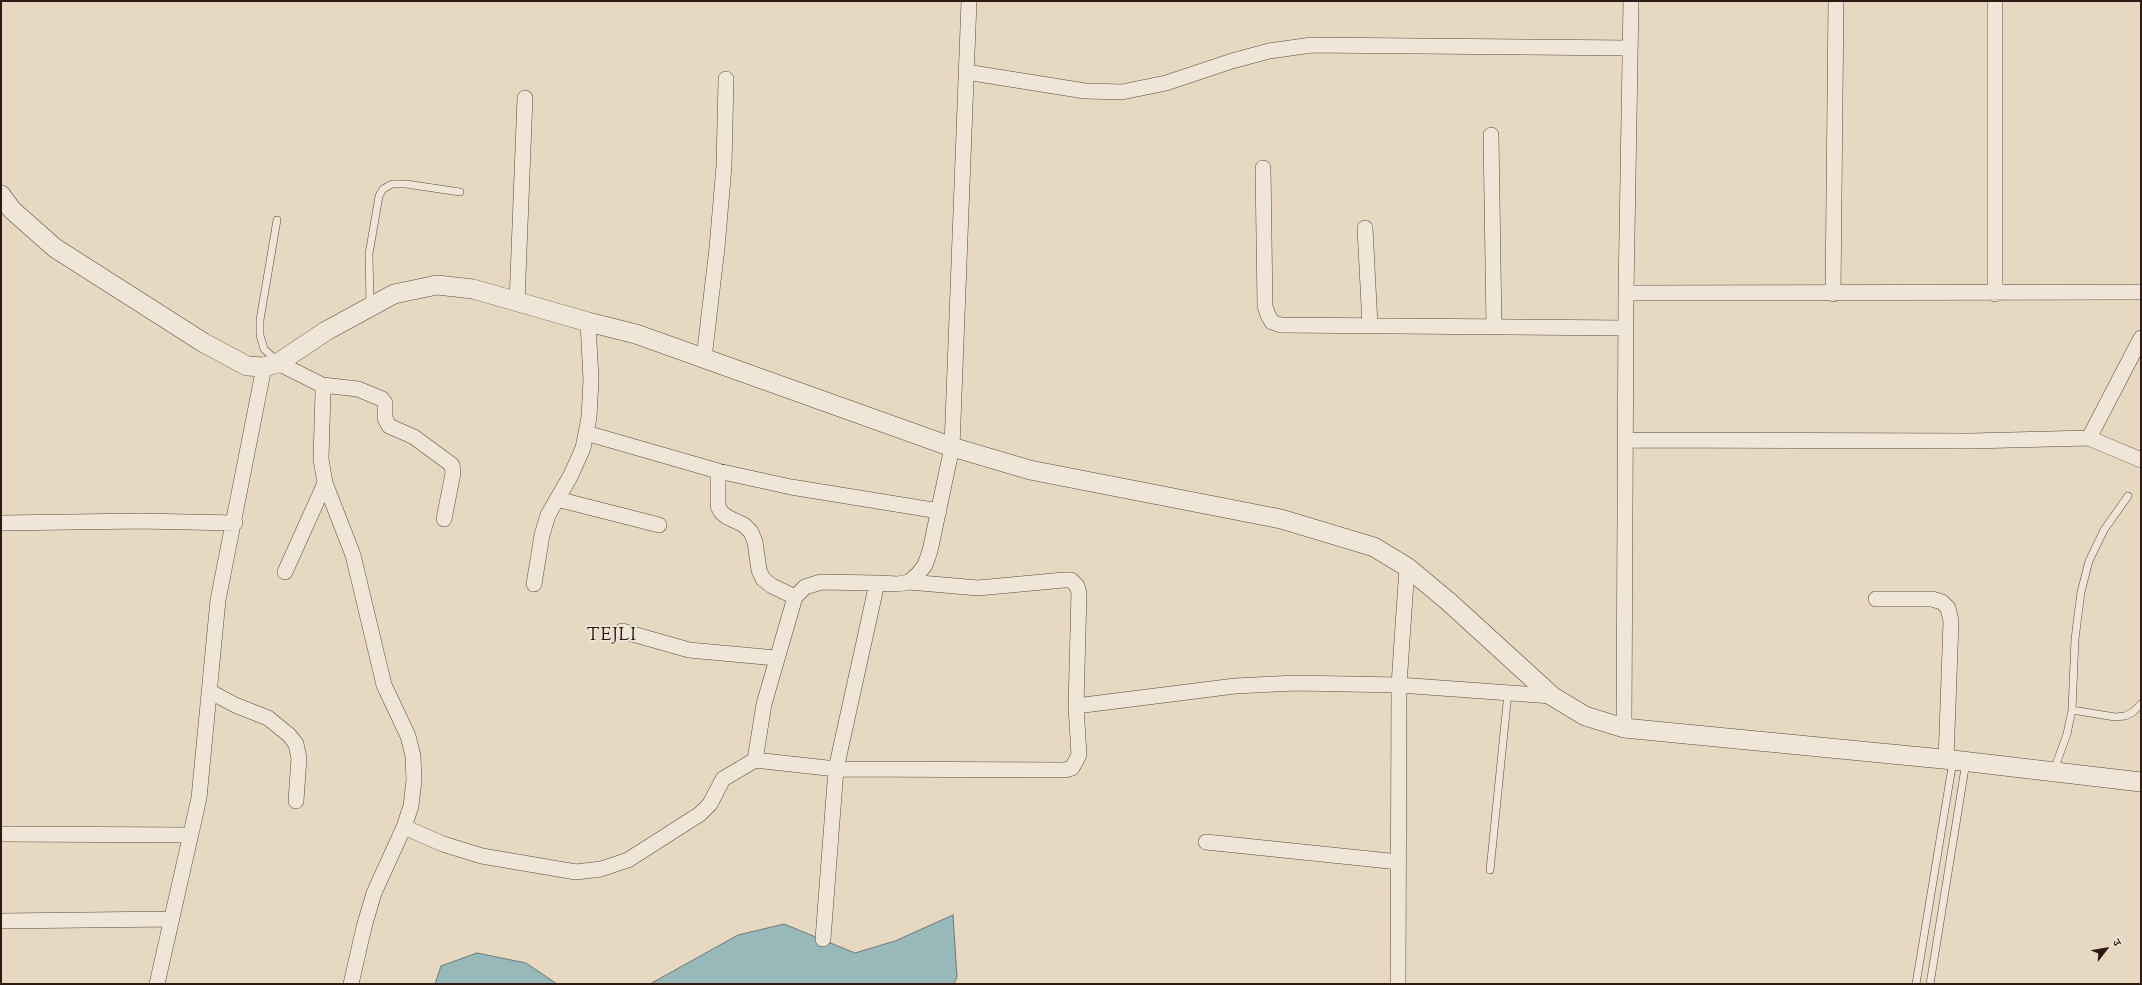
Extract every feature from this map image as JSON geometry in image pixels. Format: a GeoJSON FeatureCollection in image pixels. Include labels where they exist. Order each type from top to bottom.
{"type":"FeatureCollection","features":[{"type":"Feature","properties":{"kind":"street"},"geometry":{"type":"LineString","coordinates":[[909,582],[925,565],[930,551],[952,447],[968,1]]}},
{"type":"Feature","properties":{"kind":"street"},"geometry":{"type":"LineString","coordinates":[[1624,728],[1626,293],[1631,1]]}},
{"type":"Feature","properties":{"kind":"street"},"geometry":{"type":"LineString","coordinates":[[1833,294],[1836,1]]}},
{"type":"Feature","properties":{"kind":"street"},"geometry":{"type":"LineString","coordinates":[[1994,294],[1995,1]]}},
{"type":"Feature","properties":{"kind":"street"},"geometry":{"type":"LineString","coordinates":[[966,72],[1085,91],[1122,92],[1166,83],[1240,59],[1269,52],[1312,45],[1630,48]]}},
{"type":"Feature","properties":{"kind":"street"},"geometry":{"type":"LineString","coordinates":[[704,358],[722,189],[726,79]]}},
{"type":"Feature","properties":{"kind":"street"},"geometry":{"type":"LineString","coordinates":[[517,302],[525,98]]}},
{"type":"Feature","properties":{"kind":"street"},"geometry":{"type":"LineString","coordinates":[[1491,135],[1494,327]]}},
{"type":"Feature","properties":{"kind":"street"},"geometry":{"type":"LineString","coordinates":[[1263,168],[1265,306],[1268,316],[1272,322],[1281,325],[1370,324],[1626,328]]}},
{"type":"Feature","properties":{"kind":"street"},"geometry":{"type":"LineString","coordinates":[[1,195],[12,210],[55,248],[204,343],[246,366],[271,365],[322,385],[358,389],[382,399],[385,403],[385,418],[389,426],[414,436],[452,465],[453,474],[444,519]]}},
{"type":"Feature","properties":{"kind":"street"},"geometry":{"type":"LineString","coordinates":[[1365,228],[1370,324]]}},
{"type":"Feature","properties":{"kind":"street"},"geometry":{"type":"LineString","coordinates":[[157,984],[199,798],[205,749],[218,600],[271,365],[326,331],[394,294],[437,285],[473,288],[517,302],[636,334],[952,447],[1030,470],[1281,519],[1374,547],[1407,567],[1449,602],[1552,696],[1585,716],[1624,728],[1955,761],[2141,782]]}},
{"type":"Feature","properties":{"kind":"street"},"geometry":{"type":"LineString","coordinates":[[1626,293],[1994,294],[2141,292]]}},
{"type":"Feature","properties":{"kind":"street"},"geometry":{"type":"LineString","coordinates":[[534,584],[542,535],[557,498],[571,475],[583,448],[589,417],[590,380],[588,322]]}},
{"type":"Feature","properties":{"kind":"street"},"geometry":{"type":"LineString","coordinates":[[2089,438],[2141,338]]}},
{"type":"Feature","properties":{"kind":"street"},"geometry":{"type":"LineString","coordinates":[[322,385],[321,459],[325,483],[353,555],[384,685],[408,736],[413,756],[414,780],[411,806],[404,827],[374,893],[364,927],[351,984]]}},
{"type":"Feature","properties":{"kind":"street"},"geometry":{"type":"LineString","coordinates":[[586,433],[718,471],[791,487],[939,511]]}},
{"type":"Feature","properties":{"kind":"street"},"geometry":{"type":"LineString","coordinates":[[1625,440],[1971,442],[2089,438],[2141,460]]}},
{"type":"Feature","properties":{"kind":"street"},"geometry":{"type":"LineString","coordinates":[[718,471],[718,506],[721,512],[726,518],[744,525],[751,532],[756,542],[759,570],[763,579],[772,586],[795,597]]}},
{"type":"Feature","properties":{"kind":"street"},"geometry":{"type":"LineString","coordinates":[[285,572],[325,483]]}},
{"type":"Feature","properties":{"kind":"street"},"geometry":{"type":"LineString","coordinates":[[557,498],[659,525]]}},
{"type":"Feature","properties":{"kind":"street"},"geometry":{"type":"LineString","coordinates":[[1,523],[141,521],[235,523]]}},
{"type":"Feature","properties":{"kind":"street"},"geometry":{"type":"LineString","coordinates":[[1398,984],[1399,686],[1407,567]]}},
{"type":"Feature","properties":{"kind":"street"},"geometry":{"type":"LineString","coordinates":[[404,827],[443,844],[482,856],[576,872],[601,870],[628,860],[700,814],[710,804],[723,779],[755,760],[836,769],[1065,770],[1072,768],[1077,762],[1079,755],[1076,706],[1079,593],[1077,586],[1071,580],[978,588],[909,582],[898,584],[821,582],[805,587],[795,597],[776,658],[764,704],[755,760]]}},
{"type":"Feature","properties":{"kind":"street"},"geometry":{"type":"LineString","coordinates":[[823,939],[836,769],[878,583]]}},
{"type":"Feature","properties":{"kind":"street"},"geometry":{"type":"LineString","coordinates":[[1876,599],[1932,600],[1942,602],[1948,608],[1951,621],[1955,761]]}},
{"type":"Feature","properties":{"kind":"street"},"geometry":{"type":"LineString","coordinates":[[622,631],[689,650],[776,658]]}},
{"type":"Feature","properties":{"kind":"street"},"geometry":{"type":"LineString","coordinates":[[1076,706],[1235,686],[1295,683],[1399,686],[1552,696]]}},
{"type":"Feature","properties":{"kind":"street"},"geometry":{"type":"LineString","coordinates":[[209,691],[235,705],[268,718],[289,735],[296,744],[299,758],[296,801]]}},
{"type":"Feature","properties":{"kind":"street"},"geometry":{"type":"LineString","coordinates":[[1,834],[190,835]]}},
{"type":"Feature","properties":{"kind":"street"},"geometry":{"type":"LineString","coordinates":[[1206,842],[1399,862]]}},
{"type":"Feature","properties":{"kind":"street"},"geometry":{"type":"LineString","coordinates":[[1,921],[171,919]]}},
{"type":"Feature","properties":{"kind":"lane"},"geometry":{"type":"LineString","coordinates":[[370,307],[369,254],[379,196],[383,189],[392,184],[406,184],[460,192]]}},
{"type":"Feature","properties":{"kind":"lane"},"geometry":{"type":"LineString","coordinates":[[271,365],[260,336],[260,320],[277,220]]}},
{"type":"Feature","properties":{"kind":"lane"},"geometry":{"type":"LineString","coordinates":[[2053,772],[2067,734],[2072,710],[2075,639],[2081,592],[2089,561],[2104,530],[2128,496]]}},
{"type":"Feature","properties":{"kind":"lane"},"geometry":{"type":"LineString","coordinates":[[1490,870],[1508,694]]}},
{"type":"Feature","properties":{"kind":"lane"},"geometry":{"type":"LineString","coordinates":[[2072,710],[2120,716],[2133,712],[2141,704]]}},
{"type":"Feature","properties":{"kind":"lane"},"geometry":{"type":"LineString","coordinates":[[1916,984],[1955,761]]}},
{"type":"Feature","properties":{"kind":"lane"},"geometry":{"type":"LineString","coordinates":[[1930,984],[1955,761]]}},
{"type":"Feature","properties":{"kind":"water"},"geometry":{"type":"Polygon","coordinates":[[[953,915],[957,977],[954,984],[650,984],[738,935],[784,924],[855,953],[895,941],[953,915]]]}},
{"type":"Feature","properties":{"kind":"water"},"geometry":{"type":"Polygon","coordinates":[[[477,953],[526,963],[557,984],[435,984],[441,966],[477,953]]]}},
{"type":"Feature","properties":{"kind":"district","name":"TEJLI"},"geometry":{"type":"Point","coordinates":[612,637]}}]}
